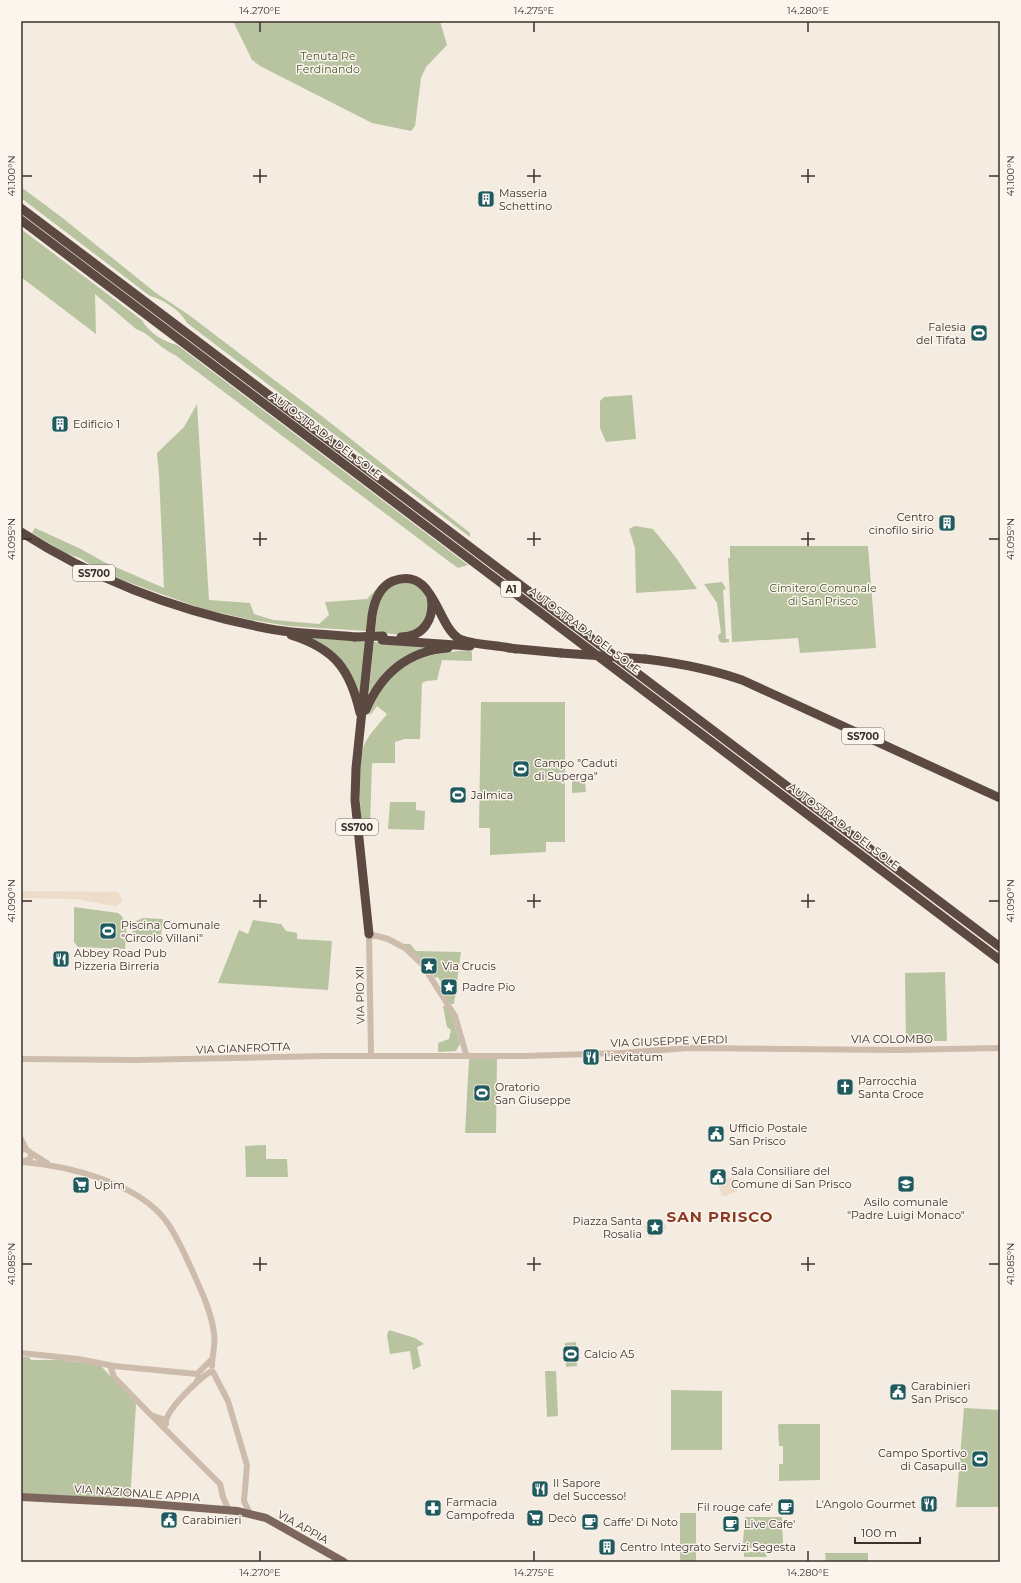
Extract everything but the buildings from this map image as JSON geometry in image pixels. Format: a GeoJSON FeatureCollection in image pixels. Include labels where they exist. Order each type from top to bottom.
{"type":"FeatureCollection","features":[{"type":"Feature","properties":{"kind":"highway","name":"AUTOSTRADA DEL SOLE"},"geometry":{"type":"LineString","coordinates":[[21,208],[1000,947]]}},
{"type":"Feature","properties":{"kind":"highway","name":"AUTOSTRADA DEL SOLE"},"geometry":{"type":"LineString","coordinates":[[21,220],[1000,960]]}},
{"type":"Feature","properties":{"kind":"highway","name":"SS700"},"geometry":{"type":"LineString","coordinates":[[21,532],[36,542],[108,580],[170,604],[227,620],[277,630],[645,659],[683,664],[714,671],[742,680],[1000,798]]}},
{"type":"Feature","properties":{"kind":"highway","name":"SS700"},"geometry":{"type":"LineString","coordinates":[[369,934],[355,800],[361,720],[372,616],[379,593],[393,581],[406,579],[418,582],[430,594]]}},
{"type":"Feature","properties":{"kind":"highway"},"geometry":{"type":"LineString","coordinates":[[382,638],[405,637],[416,634],[424,628],[430,620],[432,612],[430,594]]}},
{"type":"Feature","properties":{"kind":"highway"},"geometry":{"type":"LineString","coordinates":[[430,594],[448,627],[458,638],[468,642],[497,645],[515,649]]}},
{"type":"Feature","properties":{"kind":"highway"},"geometry":{"type":"LineString","coordinates":[[277,630],[318,646],[337,660],[350,679],[361,720]]}},
{"type":"Feature","properties":{"kind":"highway"},"geometry":{"type":"LineString","coordinates":[[361,720],[370,700],[382,680],[404,661],[416,655],[439,649],[472,646]]}},
{"type":"Feature","properties":{"kind":"main road","name":"VIA NAZIONALE APPIA"},"geometry":{"type":"LineString","coordinates":[[21,1497],[138,1503],[232,1511],[250,1514]]}},
{"type":"Feature","properties":{"kind":"main road","name":"VIA APPIA"},"geometry":{"type":"LineString","coordinates":[[250,1514],[266,1518],[344,1562]]}},
{"type":"Feature","properties":{"kind":"street"},"geometry":{"type":"LineString","coordinates":[[369,934],[388,939],[414,955],[431,977],[455,1016],[466,1054]]}},
{"type":"Feature","properties":{"kind":"street","name":"VIA PIO XII"},"geometry":{"type":"LineString","coordinates":[[369,934],[371,1055]]}},
{"type":"Feature","properties":{"kind":"street","name":"VIA GIUSEPPE VERDI"},"geometry":{"type":"LineString","coordinates":[[466,1054],[525,1056],[620,1053],[689,1048],[815,1049]]}},
{"type":"Feature","properties":{"kind":"street","name":"VIA COLOMBO"},"geometry":{"type":"LineString","coordinates":[[815,1049],[1000,1048]]}},
{"type":"Feature","properties":{"kind":"street","name":"VIA GIANFROTTA"},"geometry":{"type":"LineString","coordinates":[[21,1059],[137,1060],[466,1054]]}},
{"type":"Feature","properties":{"kind":"street"},"geometry":{"type":"LineString","coordinates":[[21,1139],[30,1159],[23,1161]]}},
{"type":"Feature","properties":{"kind":"street"},"geometry":{"type":"LineString","coordinates":[[26,1151],[48,1164]]}},
{"type":"Feature","properties":{"kind":"street"},"geometry":{"type":"LineString","coordinates":[[23,1161],[48,1164],[111,1182],[143,1199],[166,1221],[181,1245],[203,1295],[214,1333],[211,1370],[228,1401],[247,1465],[243,1494],[245,1507],[250,1514]]}},
{"type":"Feature","properties":{"kind":"street"},"geometry":{"type":"LineString","coordinates":[[21,1353],[99,1362],[114,1366],[197,1374]]}},
{"type":"Feature","properties":{"kind":"street"},"geometry":{"type":"LineString","coordinates":[[197,1374],[212,1359]]}},
{"type":"Feature","properties":{"kind":"street"},"geometry":{"type":"LineString","coordinates":[[99,1362],[220,1484],[223,1497],[232,1511],[243,1494]]}},
{"type":"Feature","properties":{"kind":"street"},"geometry":{"type":"LineString","coordinates":[[114,1366],[111,1369],[114,1377]]}},
{"type":"Feature","properties":{"kind":"street"},"geometry":{"type":"LineString","coordinates":[[167,1431],[165,1420],[167,1414],[198,1381],[211,1370]]}},
{"type":"Feature","properties":{"kind":"street"},"geometry":{"type":"LineString","coordinates":[[197,1374],[199,1378],[198,1381]]}},
{"type":"Feature","properties":{"kind":"street"},"geometry":{"type":"LineString","coordinates":[[151,1415],[165,1420]]}},
{"type":"Feature","properties":{"kind":"street"},"geometry":{"type":"LineString","coordinates":[[217,1510],[223,1497]]}},
{"type":"Feature","properties":{"kind":"green space","name":"Tenuta Re Ferdinando"},"geometry":{"type":"Polygon","coordinates":[[[233,21],[440,21],[447,45],[426,67],[421,78],[415,126],[411,131],[372,123],[260,66],[252,60],[233,21]]]}},
{"type":"Feature","properties":{"kind":"green space"},"geometry":{"type":"Polygon","coordinates":[[[21,187],[60,216],[156,293],[189,315],[323,417],[470,533],[470,537],[187,323],[184,318],[171,306],[150,296],[21,198],[21,187]]]}},
{"type":"Feature","properties":{"kind":"green space"},"geometry":{"type":"Polygon","coordinates":[[[21,229],[142,320],[148,329],[157,336],[167,342],[177,345],[468,565],[458,568],[175,355],[146,334],[136,329],[95,294],[96,334],[21,277],[21,229]]]}},
{"type":"Feature","properties":{"kind":"green space"},"geometry":{"type":"Polygon","coordinates":[[[632,395],[636,439],[606,442],[600,428],[600,401],[604,397],[632,395]]]}},
{"type":"Feature","properties":{"kind":"green space"},"geometry":{"type":"Polygon","coordinates":[[[197,404],[209,600],[250,603],[254,614],[273,620],[319,624],[329,615],[325,602],[367,599],[382,583],[373,595],[367,631],[288,626],[203,609],[122,580],[97,569],[80,558],[67,554],[32,533],[35,528],[81,549],[104,562],[164,588],[157,453],[184,427],[197,404]]]}},
{"type":"Feature","properties":{"kind":"green space"},"geometry":{"type":"Polygon","coordinates":[[[635,526],[653,529],[677,559],[697,589],[636,593],[635,548],[629,529],[635,526]]]}},
{"type":"Feature","properties":{"kind":"green space","name":"Cimitero Comunale di San Prisco"},"geometry":{"type":"Polygon","coordinates":[[[730,546],[868,546],[876,648],[800,653],[798,638],[732,642],[728,558],[730,558],[730,546]]]}},
{"type":"Feature","properties":{"kind":"green space"},"geometry":{"type":"Polygon","coordinates":[[[722,582],[726,589],[723,590],[726,639],[729,639],[729,642],[722,643],[719,641],[718,635],[721,633],[717,603],[704,584],[722,582]]]}},
{"type":"Feature","properties":{"kind":"green space"},"geometry":{"type":"Polygon","coordinates":[[[398,583],[412,583],[426,592],[430,608],[421,628],[402,635],[375,632],[379,604],[385,592],[390,587],[398,583]]]}},
{"type":"Feature","properties":{"kind":"green space"},"geometry":{"type":"Polygon","coordinates":[[[313,637],[366,641],[360,694],[312,639],[313,637]]]}},
{"type":"Feature","properties":{"kind":"green space"},"geometry":{"type":"Polygon","coordinates":[[[374,642],[434,646],[425,648],[370,692],[374,642]]]}},
{"type":"Feature","properties":{"kind":"green space"},"geometry":{"type":"Polygon","coordinates":[[[469,650],[472,652],[472,661],[442,660],[437,680],[422,683],[420,739],[405,739],[395,742],[395,763],[372,763],[370,826],[362,826],[360,808],[360,772],[362,750],[365,743],[387,714],[377,706],[369,717],[376,699],[385,685],[395,674],[420,659],[434,655],[469,650]]]}},
{"type":"Feature","properties":{"kind":"green space"},"geometry":{"type":"Polygon","coordinates":[[[481,702],[565,702],[565,842],[546,842],[546,852],[490,855],[490,828],[479,828],[481,702]]]}},
{"type":"Feature","properties":{"kind":"green space"},"geometry":{"type":"Polygon","coordinates":[[[572,781],[585,781],[586,792],[572,793],[572,781]]]}},
{"type":"Feature","properties":{"kind":"green space"},"geometry":{"type":"Polygon","coordinates":[[[390,802],[416,802],[416,810],[425,811],[424,830],[388,829],[390,802]]]}},
{"type":"Feature","properties":{"kind":"green space"},"geometry":{"type":"Polygon","coordinates":[[[74,907],[118,913],[122,916],[126,925],[125,949],[78,947],[74,942],[74,907]]]}},
{"type":"Feature","properties":{"kind":"green space"},"geometry":{"type":"Polygon","coordinates":[[[143,918],[163,919],[161,936],[132,936],[134,922],[143,918]]]}},
{"type":"Feature","properties":{"kind":"green space"},"geometry":{"type":"Polygon","coordinates":[[[253,920],[281,924],[286,931],[297,933],[297,939],[332,941],[328,990],[218,983],[239,930],[248,934],[253,920]]]}},
{"type":"Feature","properties":{"kind":"green space"},"geometry":{"type":"Polygon","coordinates":[[[403,944],[410,944],[416,951],[461,952],[454,1004],[450,1004],[441,989],[443,986],[438,977],[435,978],[424,961],[403,944]]]}},
{"type":"Feature","properties":{"kind":"green space"},"geometry":{"type":"Polygon","coordinates":[[[945,972],[947,1041],[906,1041],[905,973],[945,972]]]}},
{"type":"Feature","properties":{"kind":"green space"},"geometry":{"type":"Polygon","coordinates":[[[443,1006],[446,1006],[452,1016],[460,1044],[456,1051],[438,1052],[438,1043],[449,1039],[451,1030],[447,1027],[443,1006]]]}},
{"type":"Feature","properties":{"kind":"green space","name":"Oratorio San Giuseppe"},"geometry":{"type":"Polygon","coordinates":[[[497,1057],[496,1133],[465,1133],[469,1059],[497,1057]]]}},
{"type":"Feature","properties":{"kind":"green space"},"geometry":{"type":"Polygon","coordinates":[[[266,1145],[266,1159],[287,1159],[288,1177],[246,1177],[245,1146],[266,1145]]]}},
{"type":"Feature","properties":{"kind":"green space"},"geometry":{"type":"Polygon","coordinates":[[[389,1330],[415,1338],[424,1344],[417,1347],[421,1366],[413,1370],[410,1351],[390,1354],[387,1335],[389,1330]]]}},
{"type":"Feature","properties":{"kind":"green space","name":"Calcio A5"},"geometry":{"type":"Polygon","coordinates":[[[576,1342],[577,1366],[566,1367],[565,1343],[576,1342]]]}},
{"type":"Feature","properties":{"kind":"green space"},"geometry":{"type":"Polygon","coordinates":[[[21,1357],[29,1357],[31,1360],[61,1360],[100,1365],[136,1404],[130,1503],[21,1497],[21,1357]]]}},
{"type":"Feature","properties":{"kind":"green space"},"geometry":{"type":"Polygon","coordinates":[[[545,1371],[556,1371],[558,1416],[547,1417],[545,1371]]]}},
{"type":"Feature","properties":{"kind":"green space"},"geometry":{"type":"Polygon","coordinates":[[[671,1390],[722,1391],[722,1450],[671,1450],[671,1390]]]}},
{"type":"Feature","properties":{"kind":"green space","name":"Campo Sportivo di Casapulla"},"geometry":{"type":"Polygon","coordinates":[[[964,1408],[1000,1410],[1000,1507],[956,1507],[964,1408]]]}},
{"type":"Feature","properties":{"kind":"green space"},"geometry":{"type":"Polygon","coordinates":[[[820,1424],[820,1480],[779,1481],[779,1464],[783,1464],[783,1446],[779,1446],[778,1425],[820,1424]]]}},
{"type":"Feature","properties":{"kind":"green space"},"geometry":{"type":"Polygon","coordinates":[[[680,1513],[696,1513],[696,1562],[680,1562],[680,1513]]]}},
{"type":"Feature","properties":{"kind":"green space"},"geometry":{"type":"Polygon","coordinates":[[[745,1517],[782,1517],[783,1543],[777,1548],[750,1548],[743,1543],[745,1517]]]}},
{"type":"Feature","properties":{"kind":"green space"},"geometry":{"type":"Polygon","coordinates":[[[744,1552],[765,1552],[767,1557],[744,1557],[744,1552]]]}},
{"type":"Feature","properties":{"kind":"green space"},"geometry":{"type":"Polygon","coordinates":[[[825,1553],[868,1553],[868,1562],[826,1562],[825,1553]]]}},
{"type":"Feature","properties":{"kind":"shaded area"},"geometry":{"type":"Polygon","coordinates":[[[21,891],[118,892],[122,899],[121,903],[116,906],[75,899],[21,898],[21,891]]]}},
{"type":"Feature","properties":{"kind":"shaded area"},"geometry":{"type":"Polygon","coordinates":[[[734,1177],[737,1191],[726,1196],[722,1196],[716,1183],[734,1177]]]}},
{"type":"Feature","properties":{"kind":"shaded area","name":"Piazza Santa Rosalia"},"geometry":{"type":"Polygon","coordinates":[[[661,1219],[667,1228],[650,1238],[644,1226],[661,1219]]]}},
{"type":"Feature","properties":{"kind":"place","name":"Masseria Schettino"},"geometry":{"type":"Point","coordinates":[486,199]}},
{"type":"Feature","properties":{"kind":"place","name":"Falesia del Tifata"},"geometry":{"type":"Point","coordinates":[979,333]}},
{"type":"Feature","properties":{"kind":"place","name":"Edificio 1"},"geometry":{"type":"Point","coordinates":[60,424]}},
{"type":"Feature","properties":{"kind":"place","name":"Centro cinofilo sirio"},"geometry":{"type":"Point","coordinates":[947,523]}},
{"type":"Feature","properties":{"kind":"place","name":"Campo \"Caduti di Superga\""},"geometry":{"type":"Point","coordinates":[521,769]}},
{"type":"Feature","properties":{"kind":"place","name":"Jalmica"},"geometry":{"type":"Point","coordinates":[458,795]}},
{"type":"Feature","properties":{"kind":"place","name":"Piscina Comunale \"Circolo Villani\""},"geometry":{"type":"Point","coordinates":[108,931]}},
{"type":"Feature","properties":{"kind":"place","name":"Abbey Road Pub Pizzeria Birreria"},"geometry":{"type":"Point","coordinates":[61,959]}},
{"type":"Feature","properties":{"kind":"place","name":"Via Crucis"},"geometry":{"type":"Point","coordinates":[429,966]}},
{"type":"Feature","properties":{"kind":"place","name":"Padre Pio"},"geometry":{"type":"Point","coordinates":[449,987]}},
{"type":"Feature","properties":{"kind":"place","name":"Lievitatum"},"geometry":{"type":"Point","coordinates":[591,1057]}},
{"type":"Feature","properties":{"kind":"place","name":"Parrocchia Santa Croce"},"geometry":{"type":"Point","coordinates":[845,1087]}},
{"type":"Feature","properties":{"kind":"place","name":"Oratorio San Giuseppe"},"geometry":{"type":"Point","coordinates":[482,1093]}},
{"type":"Feature","properties":{"kind":"place","name":"Ufficio Postale San Prisco"},"geometry":{"type":"Point","coordinates":[716,1134]}},
{"type":"Feature","properties":{"kind":"place","name":"Sala Consiliare del Comune di San Prisco"},"geometry":{"type":"Point","coordinates":[718,1177]}},
{"type":"Feature","properties":{"kind":"place","name":"Asilo comunale \"Padre Luigi Monaco\""},"geometry":{"type":"Point","coordinates":[906,1184]}},
{"type":"Feature","properties":{"kind":"place","name":"Upim"},"geometry":{"type":"Point","coordinates":[81,1185]}},
{"type":"Feature","properties":{"kind":"place","name":"Piazza Santa Rosalia"},"geometry":{"type":"Point","coordinates":[655,1227]}},
{"type":"Feature","properties":{"kind":"place","name":"Calcio A5"},"geometry":{"type":"Point","coordinates":[571,1354]}},
{"type":"Feature","properties":{"kind":"place","name":"Carabinieri San Prisco"},"geometry":{"type":"Point","coordinates":[898,1392]}},
{"type":"Feature","properties":{"kind":"place","name":"Campo Sportivo di Casapulla"},"geometry":{"type":"Point","coordinates":[980,1459]}},
{"type":"Feature","properties":{"kind":"place","name":"Il Sapore del Successo!"},"geometry":{"type":"Point","coordinates":[540,1489]}},
{"type":"Feature","properties":{"kind":"place","name":"L'Angolo Gourmet"},"geometry":{"type":"Point","coordinates":[929,1504]}},
{"type":"Feature","properties":{"kind":"place","name":"Fil rouge cafe'"},"geometry":{"type":"Point","coordinates":[786,1507]}},
{"type":"Feature","properties":{"kind":"place","name":"Farmacia Campofreda"},"geometry":{"type":"Point","coordinates":[433,1508]}},
{"type":"Feature","properties":{"kind":"place","name":"Decò"},"geometry":{"type":"Point","coordinates":[535,1518]}},
{"type":"Feature","properties":{"kind":"place","name":"Carabinieri"},"geometry":{"type":"Point","coordinates":[169,1520]}},
{"type":"Feature","properties":{"kind":"place","name":"Caffe' Di Noto"},"geometry":{"type":"Point","coordinates":[590,1522]}},
{"type":"Feature","properties":{"kind":"place","name":"Live Cafe'"},"geometry":{"type":"Point","coordinates":[731,1524]}},
{"type":"Feature","properties":{"kind":"place","name":"Centro Integrato Servizi Segesta"},"geometry":{"type":"Point","coordinates":[607,1547]}},
{"type":"Feature","properties":{"kind":"district","name":"SAN PRISCO"},"geometry":{"type":"Point","coordinates":[720,1216]}}]}
